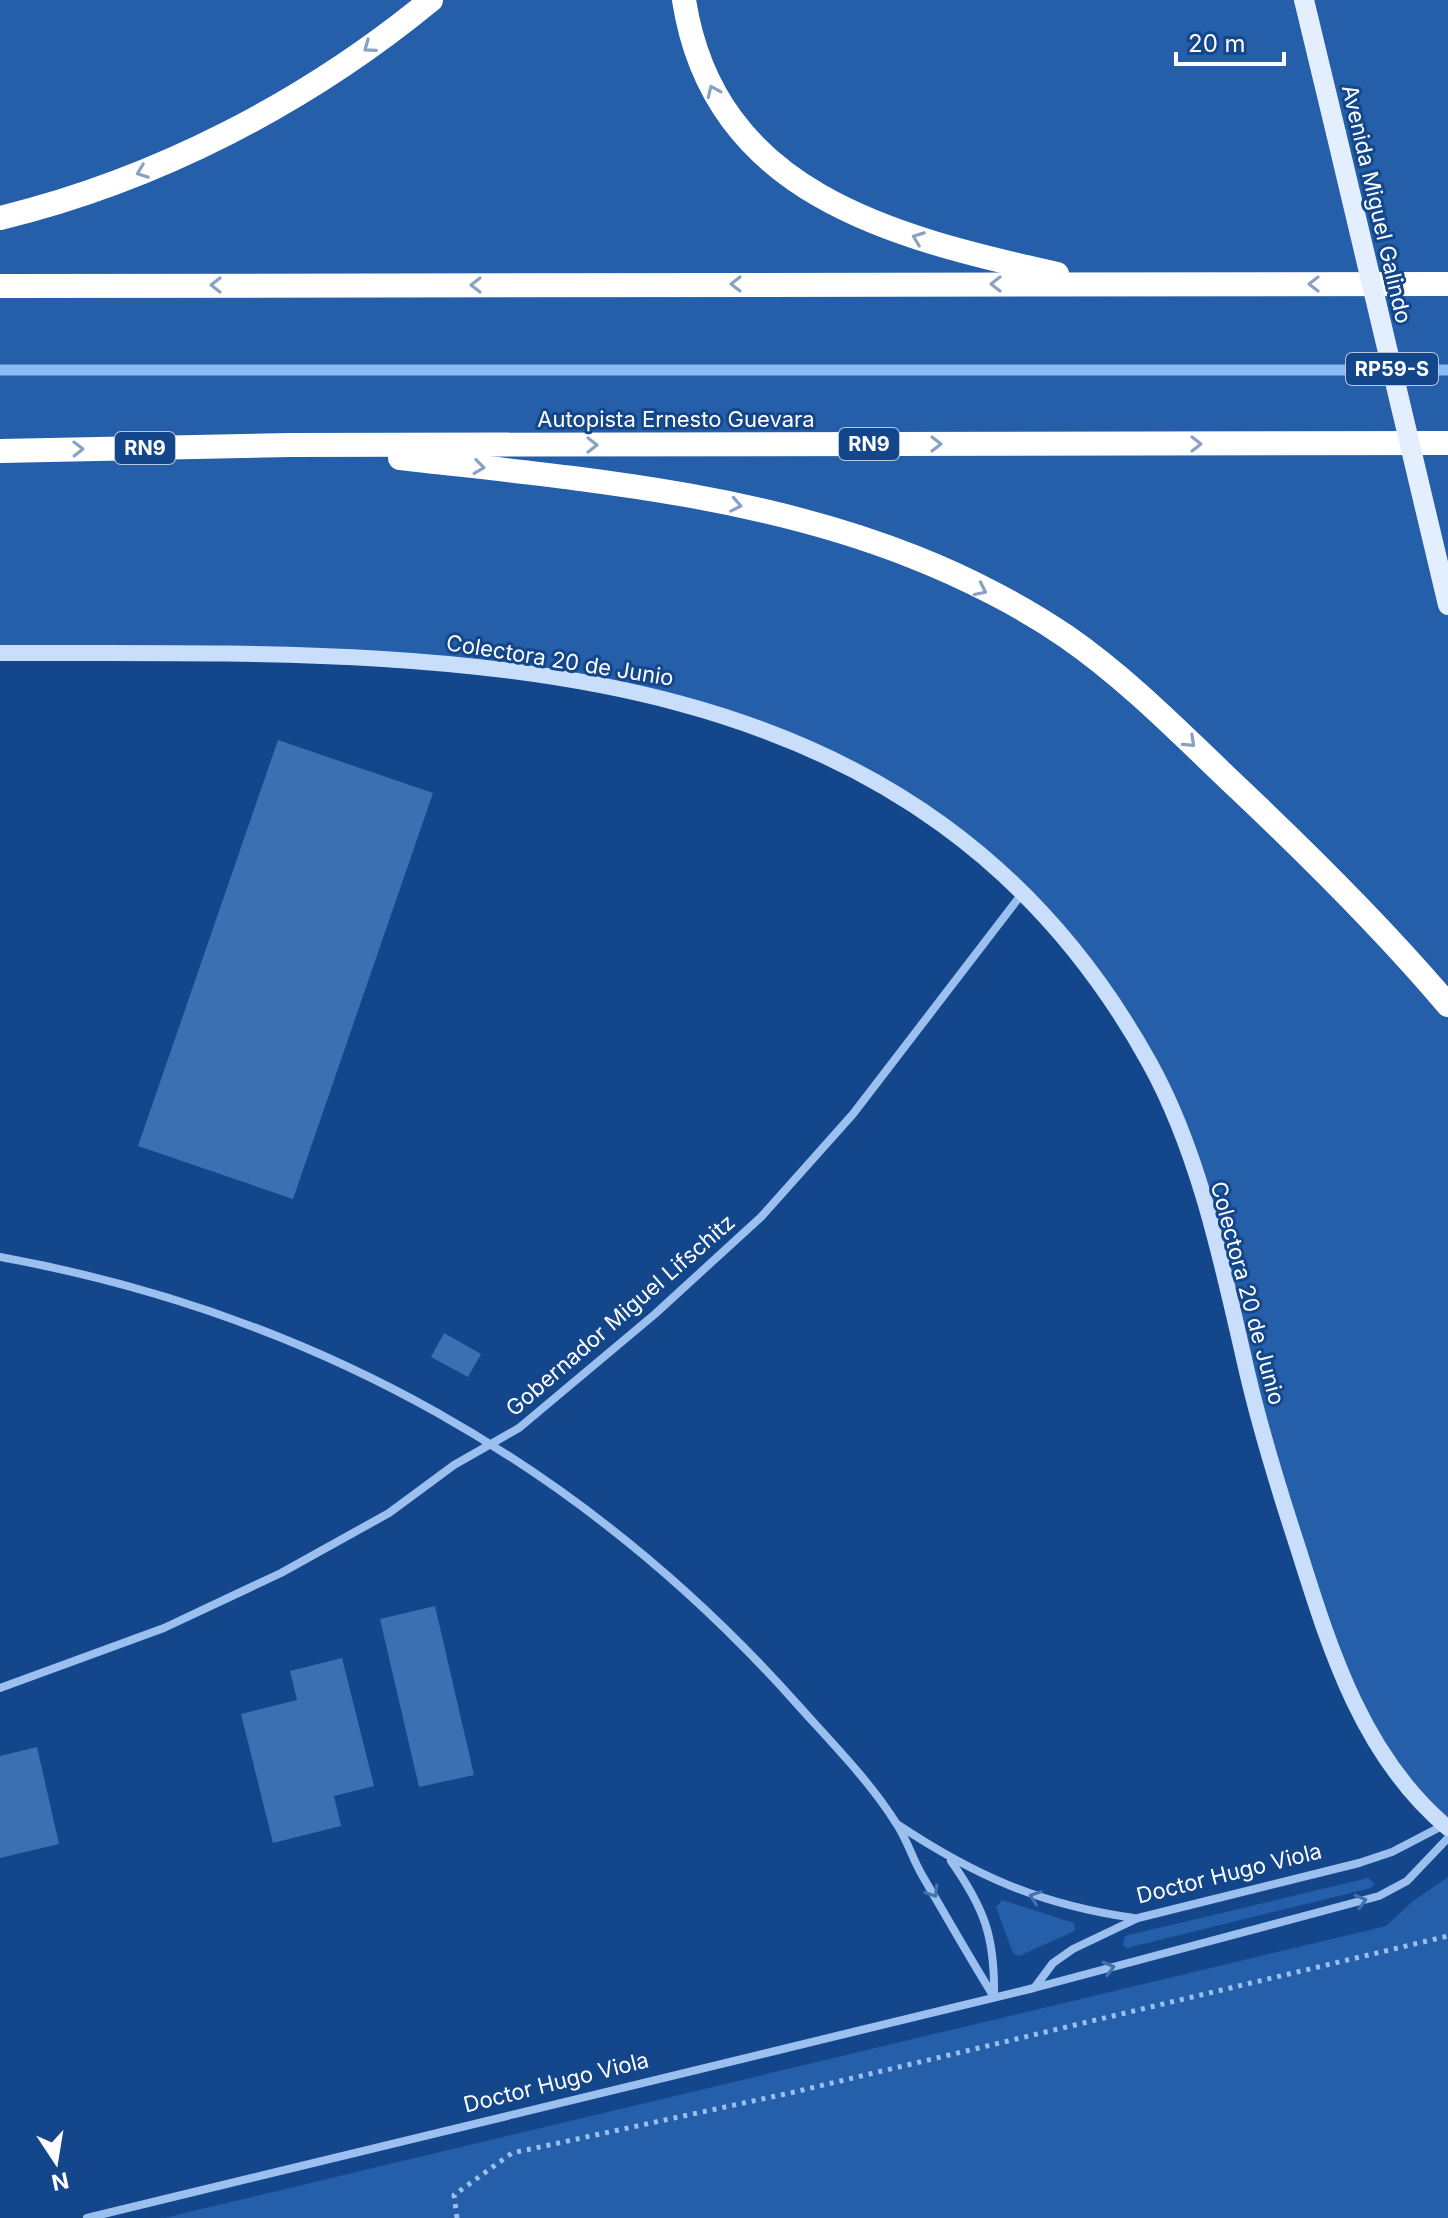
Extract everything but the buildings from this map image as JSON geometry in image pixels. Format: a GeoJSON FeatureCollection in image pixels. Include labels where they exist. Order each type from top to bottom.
{"type":"FeatureCollection","features":[{"type":"Feature","properties":{"kind":"highway"},"geometry":{"type":"LineString","coordinates":[[0,218],[67,199],[193,152],[351,59],[431,0]]}},
{"type":"Feature","properties":{"kind":"highway"},"geometry":{"type":"LineString","coordinates":[[684,0],[690,38],[723,112],[765,159],[843,209],[951,250],[1102,284]]}},
{"type":"Feature","properties":{"kind":"highway"},"geometry":{"type":"LineString","coordinates":[[0,286],[1448,284]]}},
{"type":"Feature","properties":{"kind":"highway","name":"Autopista Ernesto Guevara"},"geometry":{"type":"LineString","coordinates":[[0,451],[290,445],[1448,443]]}},
{"type":"Feature","properties":{"kind":"highway"},"geometry":{"type":"LineString","coordinates":[[290,445],[606,482],[728,503],[832,530],[915,557],[1066,636],[1134,690],[1284,831],[1408,958],[1448,1005]]}},
{"type":"Feature","properties":{"kind":"main road","name":"Avenida Miguel Galindo"},"geometry":{"type":"LineString","coordinates":[[1304,0],[1448,605]]}},
{"type":"Feature","properties":{"kind":"main road","name":"Colectora 20 de Junio"},"geometry":{"type":"LineString","coordinates":[[0,653],[268,654],[436,662],[575,680],[679,701],[765,728],[840,760],[906,798],[1024,891],[1097,981],[1150,1064],[1187,1152],[1215,1237],[1259,1421],[1319,1615],[1345,1686],[1372,1738],[1403,1785],[1447,1828]]}},
{"type":"Feature","properties":{"kind":"street","name":"Gobernador Miguel Lifschitz"},"geometry":{"type":"LineString","coordinates":[[0,1688],[164,1628],[281,1573],[389,1513],[489,1443],[519,1428],[575,1383],[761,1217],[853,1114],[1024,891]]}},
{"type":"Feature","properties":{"kind":"street"},"geometry":{"type":"LineString","coordinates":[[0,1257],[167,1295],[270,1331],[347,1365],[489,1443],[577,1501],[680,1585],[747,1648],[897,1823],[949,1859],[1044,1900],[1138,1918]]}},
{"type":"Feature","properties":{"kind":"street"},"geometry":{"type":"LineString","coordinates":[[897,1823],[921,1873],[994,1997]]}},
{"type":"Feature","properties":{"kind":"street","name":"Doctor Hugo Viola"},"geometry":{"type":"LineString","coordinates":[[1034,1988],[1053,1963],[1073,1949],[1138,1918],[1359,1863],[1447,1828]]}},
{"type":"Feature","properties":{"kind":"street","name":"Doctor Hugo Viola"},"geometry":{"type":"LineString","coordinates":[[87,2218],[1034,1988],[1379,1896],[1407,1881],[1447,1828]]}},
{"type":"Feature","properties":{"kind":"street"},"geometry":{"type":"LineString","coordinates":[[949,1859],[971,1890],[987,1921],[993,1947],[994,1997]]}},
{"type":"Feature","properties":{"kind":"path"},"geometry":{"type":"LineString","coordinates":[[457,2218],[454,2195],[512,2153],[790,2093],[1448,1936]]}},
{"type":"Feature","properties":{"kind":"shaded area"},"geometry":{"type":"Polygon","coordinates":[[[0,0],[1448,0],[1448,1822],[1403,1785],[1319,1615],[1219,1251],[1150,1064],[1024,891],[906,798],[678,701],[436,662],[0,653],[0,0]]]}},
{"type":"Feature","properties":{"kind":"shaded area"},"geometry":{"type":"Polygon","coordinates":[[[1448,1877],[1448,2218],[164,2218],[1386,1926],[1413,1901],[1448,1877]]]}},
{"type":"Feature","properties":{"kind":"shaded area"},"geometry":{"type":"Polygon","coordinates":[[[1368,1878],[1375,1884],[1371,1888],[1127,1948],[1123,1945],[1125,1936],[1368,1878]]]}},
{"type":"Feature","properties":{"kind":"shaded area"},"geometry":{"type":"Polygon","coordinates":[[[1002,1900],[1074,1923],[1075,1931],[1019,1956],[1013,1953],[996,1907],[1002,1900]]]}},
{"type":"Feature","properties":{"kind":"waterway"},"geometry":{"type":"LineString","coordinates":[[0,370],[1448,370]]}}]}
